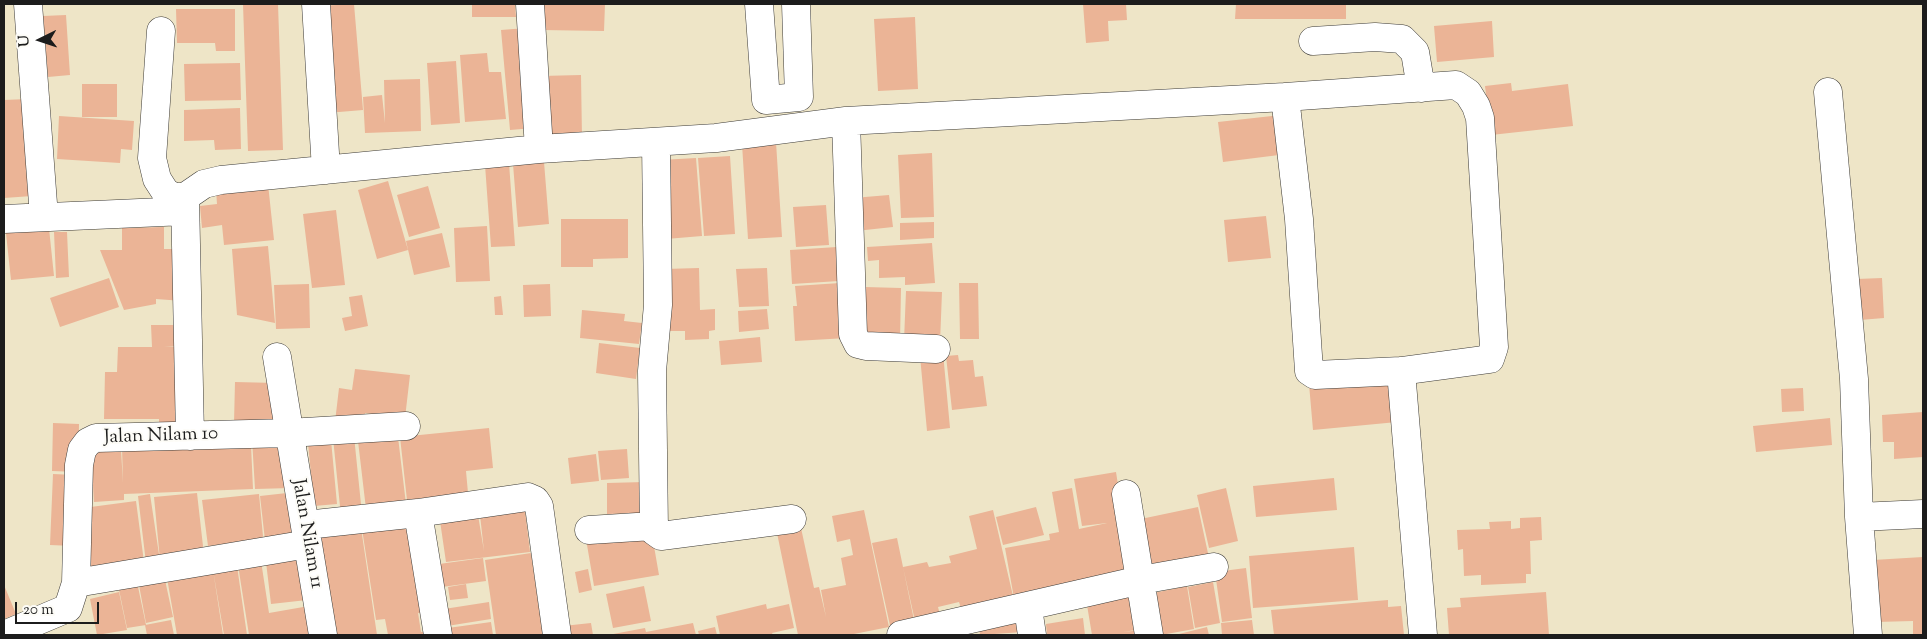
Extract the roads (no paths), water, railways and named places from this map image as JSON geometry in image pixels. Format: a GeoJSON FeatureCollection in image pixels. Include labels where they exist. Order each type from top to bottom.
{"type":"FeatureCollection","features":[{"type":"Feature","properties":{"kind":"street"},"geometry":{"type":"LineString","coordinates":[[28,4],[44,217]]}},
{"type":"Feature","properties":{"kind":"street"},"geometry":{"type":"LineString","coordinates":[[316,4],[326,170]]}},
{"type":"Feature","properties":{"kind":"street"},"geometry":{"type":"LineString","coordinates":[[530,4],[539,149]]}},
{"type":"Feature","properties":{"kind":"street"},"geometry":{"type":"LineString","coordinates":[[759,4],[766,100],[799,97],[796,4]]}},
{"type":"Feature","properties":{"kind":"street"},"geometry":{"type":"LineString","coordinates":[[161,31],[152,158],[157,179],[166,193],[185,204]]}},
{"type":"Feature","properties":{"kind":"street"},"geometry":{"type":"LineString","coordinates":[[1313,41],[1376,37],[1402,39],[1415,52],[1421,88]]}},
{"type":"Feature","properties":{"kind":"street"},"geometry":{"type":"LineString","coordinates":[[4,220],[185,204],[204,184],[221,180],[539,149],[716,138],[846,121],[1285,97],[1456,85],[1468,93],[1476,106],[1480,118],[1494,348],[1490,359],[1401,371],[1315,375],[1309,371],[1299,219],[1285,97]]}},
{"type":"Feature","properties":{"kind":"street"},"geometry":{"type":"LineString","coordinates":[[1828,92],[1854,380],[1859,517],[1868,635]]}},
{"type":"Feature","properties":{"kind":"street"},"geometry":{"type":"LineString","coordinates":[[846,121],[853,334],[858,344],[866,346],[936,349]]}},
{"type":"Feature","properties":{"kind":"street"},"geometry":{"type":"LineString","coordinates":[[656,142],[658,305],[652,370],[654,531],[661,536],[792,519]]}},
{"type":"Feature","properties":{"kind":"street"},"geometry":{"type":"LineString","coordinates":[[185,204],[190,436]]}},
{"type":"Feature","properties":{"kind":"street","name":"Jalan Nilam 11"},"geometry":{"type":"LineString","coordinates":[[277,357],[288,433],[323,635]]}},
{"type":"Feature","properties":{"kind":"street"},"geometry":{"type":"LineString","coordinates":[[1401,371],[1422,635]]}},
{"type":"Feature","properties":{"kind":"street","name":"Jalan Nilam 10"},"geometry":{"type":"LineString","coordinates":[[76,583],[79,465],[82,450],[88,442],[96,438],[288,433],[406,426]]}},
{"type":"Feature","properties":{"kind":"street"},"geometry":{"type":"LineString","coordinates":[[1126,494],[1149,635]]}},
{"type":"Feature","properties":{"kind":"street"},"geometry":{"type":"LineString","coordinates":[[4,635],[35,629],[68,608],[76,583],[418,513],[528,497],[535,500],[539,506],[557,635]]}},
{"type":"Feature","properties":{"kind":"street"},"geometry":{"type":"LineString","coordinates":[[418,513],[438,635]]}},
{"type":"Feature","properties":{"kind":"street"},"geometry":{"type":"LineString","coordinates":[[1859,517],[1923,514]]}},
{"type":"Feature","properties":{"kind":"street"},"geometry":{"type":"LineString","coordinates":[[589,530],[653,526]]}},
{"type":"Feature","properties":{"kind":"street"},"geometry":{"type":"LineString","coordinates":[[908,634],[1028,608],[1141,580],[1214,567]]}},
{"type":"Feature","properties":{"kind":"street"},"geometry":{"type":"LineString","coordinates":[[1028,608],[1032,635]]}}]}
